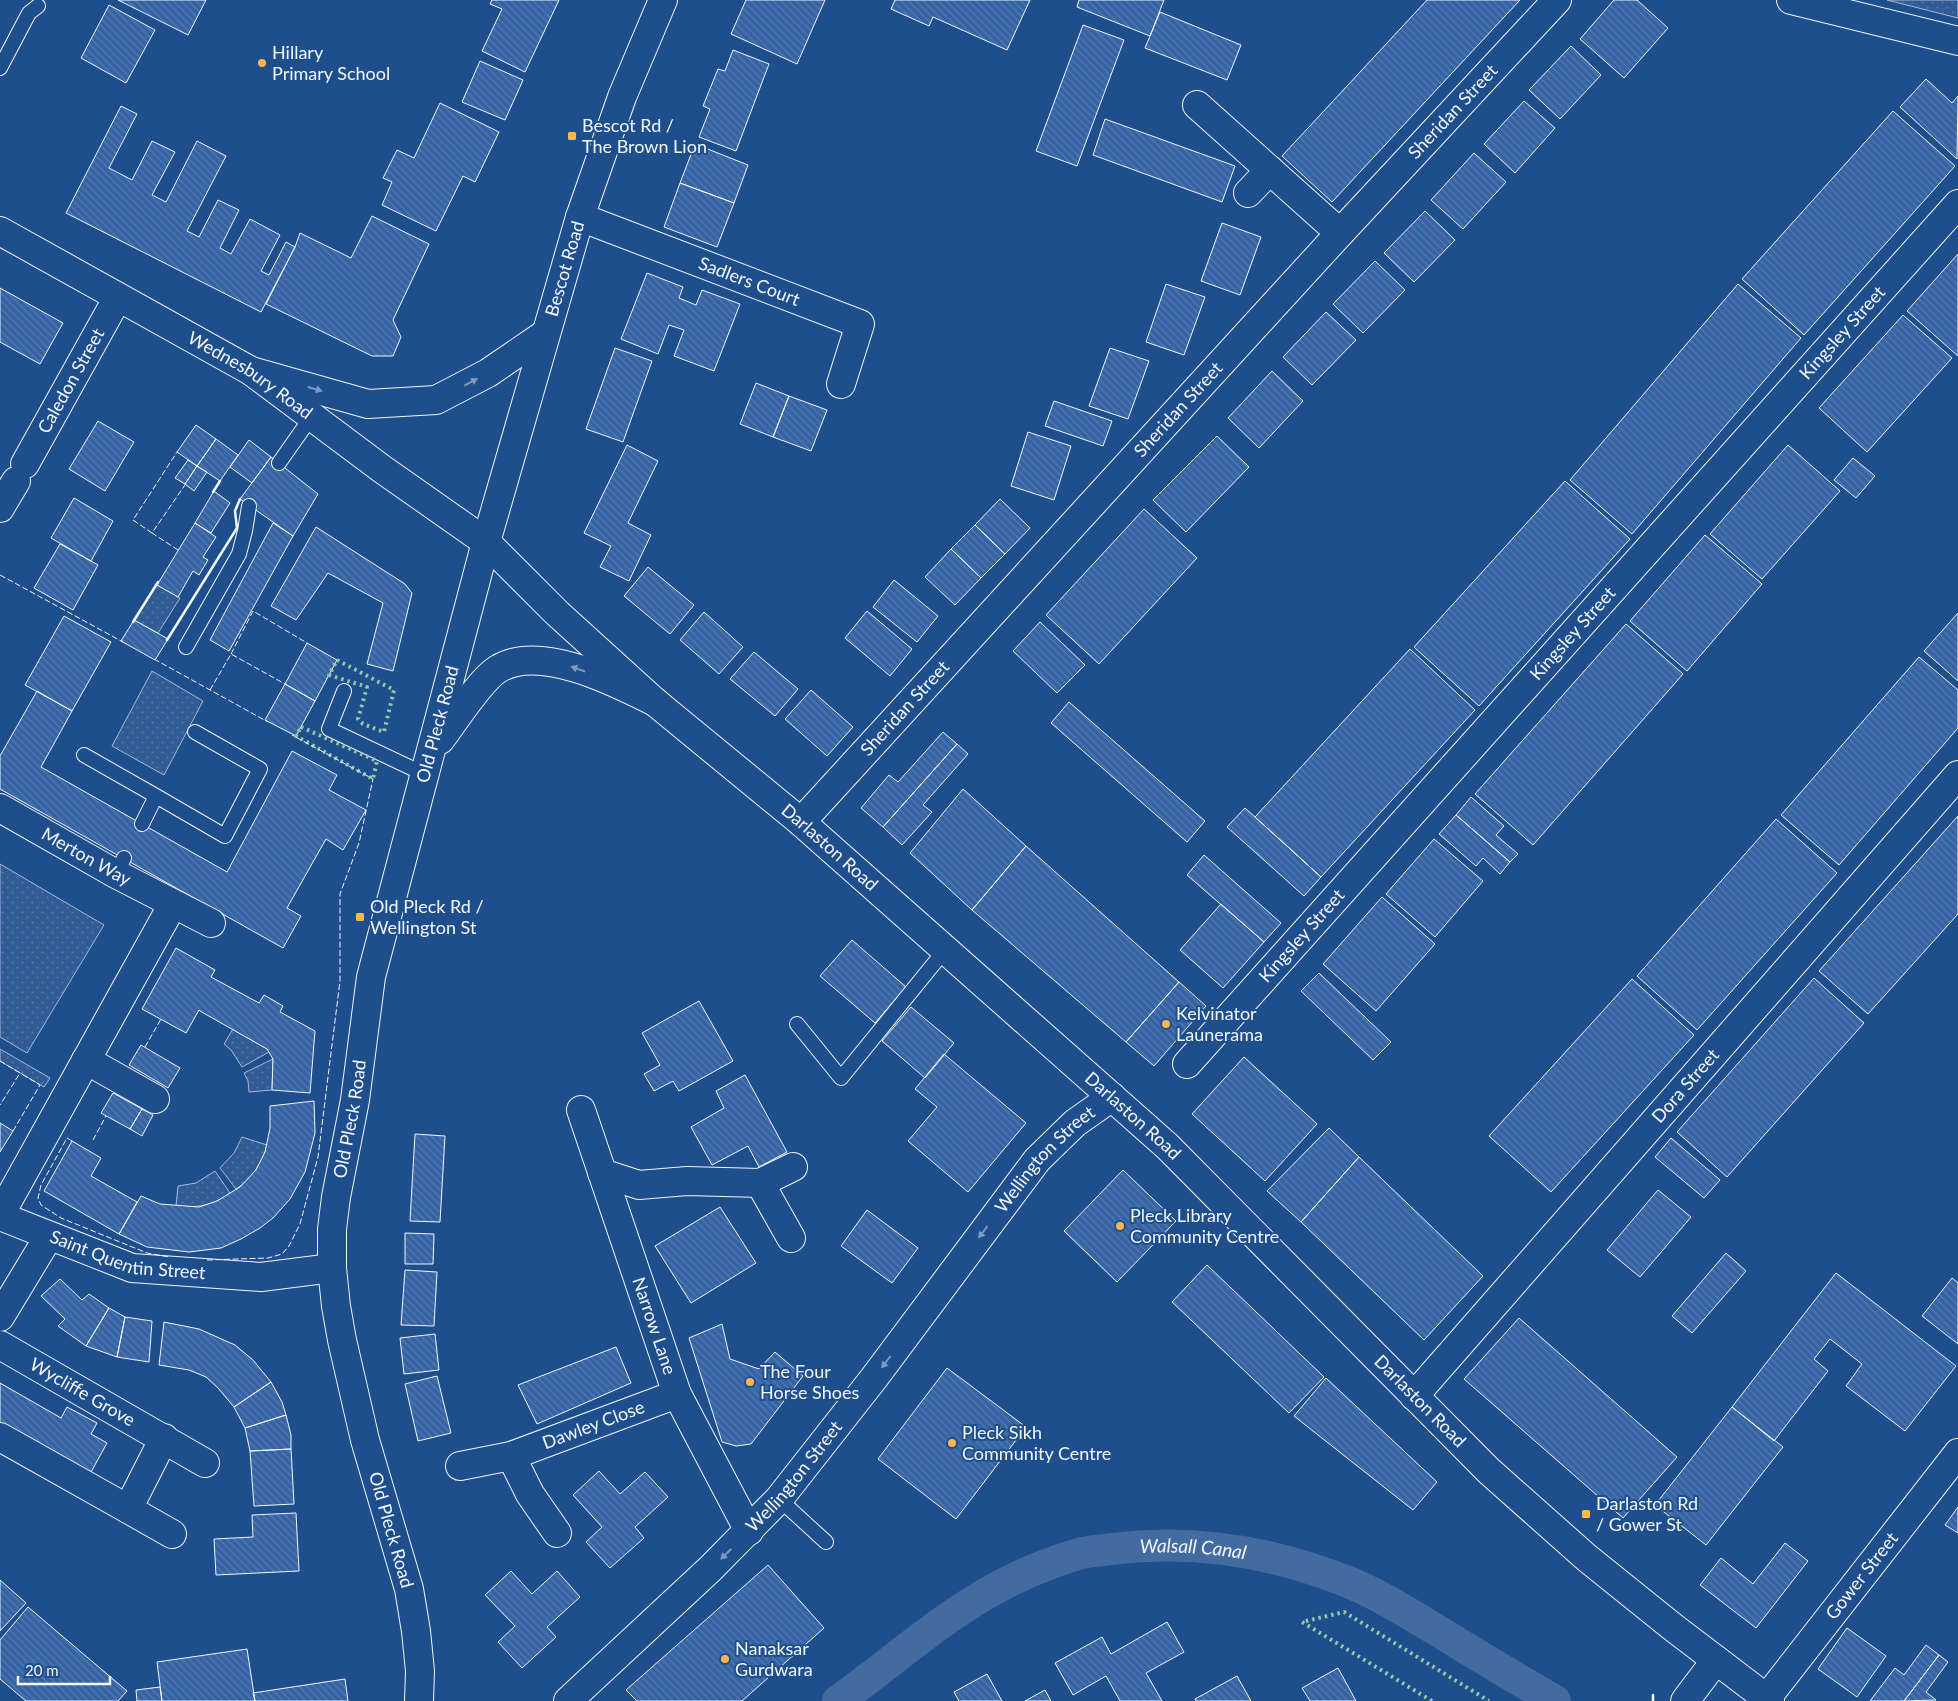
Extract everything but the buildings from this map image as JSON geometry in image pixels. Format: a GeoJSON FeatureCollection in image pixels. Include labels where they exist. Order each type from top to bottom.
{"type":"FeatureCollection","features":[{"type":"Feature","properties":{"kind":"main road","name":"Bescot Road"},"geometry":{"type":"LineString","coordinates":[[486,542],[580,217],[622,97],[663,0]]}},
{"type":"Feature","properties":{"kind":"main road","name":"Sheridan Street"},"geometry":{"type":"LineString","coordinates":[[801,822],[1557,0]]}},
{"type":"Feature","properties":{"kind":"main road"},"geometry":{"type":"LineString","coordinates":[[1791,0],[1958,41]]}},
{"type":"Feature","properties":{"kind":"main road"},"geometry":{"type":"LineString","coordinates":[[1197,104],[1340,234]]}},
{"type":"Feature","properties":{"kind":"main road"},"geometry":{"type":"LineString","coordinates":[[1248,193],[1270,170]]}},
{"type":"Feature","properties":{"kind":"main road","name":"Kingsley Street"},"geometry":{"type":"LineString","coordinates":[[1187,1064],[1958,204]]}},
{"type":"Feature","properties":{"kind":"main road","name":"Sadlers Court"},"geometry":{"type":"LineString","coordinates":[[580,217],[860,324],[841,384]]}},
{"type":"Feature","properties":{"kind":"main road","name":"Wednesbury Road"},"geometry":{"type":"LineString","coordinates":[[0,231],[251,371],[382,469],[486,542]]}},
{"type":"Feature","properties":{"kind":"main road","name":"Caledon Street"},"geometry":{"type":"LineString","coordinates":[[0,508],[118,297]]}},
{"type":"Feature","properties":{"kind":"main road"},"geometry":{"type":"LineString","coordinates":[[251,371],[368,404],[436,400],[488,373],[545,334]]}},
{"type":"Feature","properties":{"kind":"main road","name":"Darlaston Road"},"geometry":{"type":"LineString","coordinates":[[486,542],[557,613],[655,702],[801,822],[1167,1146],[1489,1471],[1587,1558],[1768,1700]]}},
{"type":"Feature","properties":{"kind":"main road","name":"Old Pleck Road"},"geometry":{"type":"LineString","coordinates":[[419,1701],[420,1671],[409,1589],[365,1440],[342,1340],[332,1268],[332,1229],[355,1100],[369,987],[486,542]]}},
{"type":"Feature","properties":{"kind":"main road"},"geometry":{"type":"LineString","coordinates":[[427,763],[487,679],[499,668],[518,662],[563,664],[610,680],[655,702]]}},
{"type":"Feature","properties":{"kind":"main road","name":"Dora Street"},"geometry":{"type":"LineString","coordinates":[[1414,1396],[1958,775]]}},
{"type":"Feature","properties":{"kind":"main road","name":"Merton Way"},"geometry":{"type":"LineString","coordinates":[[0,808],[120,866],[173,904],[211,923]]}},
{"type":"Feature","properties":{"kind":"main road"},"geometry":{"type":"LineString","coordinates":[[0,1215],[173,904]]}},
{"type":"Feature","properties":{"kind":"main road"},"geometry":{"type":"LineString","coordinates":[[86,1060],[155,1099]]}},
{"type":"Feature","properties":{"kind":"main road","name":"Wellington Street"},"geometry":{"type":"LineString","coordinates":[[571,1700],[749,1531],[779,1499],[874,1378],[1037,1160],[1075,1123],[1112,1097]]}},
{"type":"Feature","properties":{"kind":"main road","name":"Narrow Lane"},"geometry":{"type":"LineString","coordinates":[[581,1110],[676,1394],[749,1531]]}},
{"type":"Feature","properties":{"kind":"main road"},"geometry":{"type":"LineString","coordinates":[[602,1173],[639,1185],[687,1181],[760,1183],[792,1167]]}},
{"type":"Feature","properties":{"kind":"main road"},"geometry":{"type":"LineString","coordinates":[[760,1183],[792,1238]]}},
{"type":"Feature","properties":{"kind":"main road","name":"Saint Quentin Street"},"geometry":{"type":"LineString","coordinates":[[0,1215],[132,1268],[261,1277],[332,1268]]}},
{"type":"Feature","properties":{"kind":"main road"},"geometry":{"type":"LineString","coordinates":[[0,1317],[49,1236]]}},
{"type":"Feature","properties":{"kind":"main road","name":"Wycliffe Grove"},"geometry":{"type":"LineString","coordinates":[[0,1345],[205,1463]]}},
{"type":"Feature","properties":{"kind":"main road","name":"Dawley Close"},"geometry":{"type":"LineString","coordinates":[[460,1466],[511,1456],[676,1394]]}},
{"type":"Feature","properties":{"kind":"main road"},"geometry":{"type":"LineString","coordinates":[[0,1437],[172,1534]]}},
{"type":"Feature","properties":{"kind":"main road"},"geometry":{"type":"LineString","coordinates":[[128,1509],[164,1438]]}},
{"type":"Feature","properties":{"kind":"main road","name":"Gower Street"},"geometry":{"type":"LineString","coordinates":[[1768,1700],[1958,1453]]}},
{"type":"Feature","properties":{"kind":"main road"},"geometry":{"type":"LineString","coordinates":[[511,1456],[530,1494],[557,1533]]}},
{"type":"Feature","properties":{"kind":"main road"},"geometry":{"type":"LineString","coordinates":[[1685,1701],[1716,1660]]}},
{"type":"Feature","properties":{"kind":"lane"},"geometry":{"type":"LineString","coordinates":[[0,68],[29,13],[38,6]]}},
{"type":"Feature","properties":{"kind":"lane"},"geometry":{"type":"LineString","coordinates":[[279,463],[312,416]]}},
{"type":"Feature","properties":{"kind":"lane"},"geometry":{"type":"LineString","coordinates":[[186,647],[239,554],[246,531],[250,506]]}},
{"type":"Feature","properties":{"kind":"lane"},"geometry":{"type":"LineString","coordinates":[[344,691],[329,729],[427,763]]}},
{"type":"Feature","properties":{"kind":"lane"},"geometry":{"type":"LineString","coordinates":[[84,755],[225,836],[260,769],[195,732]]}},
{"type":"Feature","properties":{"kind":"lane"},"geometry":{"type":"LineString","coordinates":[[142,824],[156,796]]}},
{"type":"Feature","properties":{"kind":"lane"},"geometry":{"type":"LineString","coordinates":[[797,1024],[842,1078],[945,950]]}},
{"type":"Feature","properties":{"kind":"lane"},"geometry":{"type":"LineString","coordinates":[[779,1499],[826,1542]]}},
{"type":"Feature","properties":{"kind":"shaded area"},"geometry":{"type":"Polygon","coordinates":[[[1887,0],[1958,0],[1958,18],[1887,0]]]}},
{"type":"Feature","properties":{"kind":"shaded area"},"geometry":{"type":"Polygon","coordinates":[[[157,585],[180,598],[158,633],[134,620],[157,585]]]}},
{"type":"Feature","properties":{"kind":"shaded area"},"geometry":{"type":"Polygon","coordinates":[[[152,671],[203,701],[164,775],[112,746],[152,671]]]}},
{"type":"Feature","properties":{"kind":"shaded area"},"geometry":{"type":"Polygon","coordinates":[[[0,864],[104,925],[27,1053],[0,1037],[0,864]]]}},
{"type":"Feature","properties":{"kind":"shaded area"},"geometry":{"type":"Polygon","coordinates":[[[233,1029],[269,1052],[242,1067],[231,1050],[224,1044],[233,1029]]]}},
{"type":"Feature","properties":{"kind":"shaded area"},"geometry":{"type":"Polygon","coordinates":[[[0,1049],[50,1078],[44,1087],[0,1061],[0,1049]]]}},
{"type":"Feature","properties":{"kind":"shaded area"},"geometry":{"type":"Polygon","coordinates":[[[273,1059],[272,1090],[249,1092],[248,1081],[244,1073],[273,1059]]]}},
{"type":"Feature","properties":{"kind":"shaded area"},"geometry":{"type":"Polygon","coordinates":[[[242,1137],[267,1145],[263,1158],[256,1170],[247,1181],[236,1189],[220,1168],[234,1153],[242,1137]]]}},
{"type":"Feature","properties":{"kind":"shaded area"},"geometry":{"type":"Polygon","coordinates":[[[215,1171],[230,1193],[217,1201],[204,1205],[176,1206],[178,1186],[196,1183],[215,1171]]]}},
{"type":"Feature","properties":{"kind":"waterway","name":"Walsall Canal"},"geometry":{"type":"LineString","coordinates":[[838,1701],[946,1619],[992,1590],[1023,1575],[1075,1555],[1141,1546],[1200,1547],[1229,1550],[1287,1562],[1343,1580],[1397,1606],[1555,1701]]}},
{"type":"Feature","properties":{"kind":"hedge"},"geometry":{"type":"LineString","coordinates":[[337,660],[394,690],[384,732],[363,724],[358,719],[367,687],[329,675],[337,660]]}},
{"type":"Feature","properties":{"kind":"hedge"},"geometry":{"type":"LineString","coordinates":[[301,727],[377,761],[373,779],[296,736],[301,727]]}},
{"type":"Feature","properties":{"kind":"hedge"},"geometry":{"type":"LineString","coordinates":[[1432,1701],[1302,1622],[1344,1612],[1489,1701]]}},
{"type":"Feature","properties":{"kind":"fence"},"geometry":{"type":"LineString","coordinates":[[152,533],[133,520],[177,452]]}},
{"type":"Feature","properties":{"kind":"fence"},"geometry":{"type":"LineString","coordinates":[[178,550],[152,533],[187,482]]}},
{"type":"Feature","properties":{"kind":"fence"},"geometry":{"type":"LineString","coordinates":[[0,575],[123,642]]}},
{"type":"Feature","properties":{"kind":"fence"},"geometry":{"type":"LineString","coordinates":[[231,654],[253,611],[307,643]]}},
{"type":"Feature","properties":{"kind":"fence"},"geometry":{"type":"LineString","coordinates":[[210,690],[231,654],[285,684]]}},
{"type":"Feature","properties":{"kind":"fence"},"geometry":{"type":"LineString","coordinates":[[154,659],[268,722]]}},
{"type":"Feature","properties":{"kind":"fence"},"geometry":{"type":"LineString","coordinates":[[207,1260],[268,1258],[282,1254],[289,1246],[300,1224],[318,1157],[340,981],[340,894],[359,843],[373,779],[292,735]]}},
{"type":"Feature","properties":{"kind":"fence"},"geometry":{"type":"LineString","coordinates":[[145,1047],[161,1019]]}},
{"type":"Feature","properties":{"kind":"fence"},"geometry":{"type":"LineString","coordinates":[[0,1061],[20,1073],[0,1105]]}},
{"type":"Feature","properties":{"kind":"fence"},"geometry":{"type":"LineString","coordinates":[[13,1131],[40,1085],[20,1073]]}},
{"type":"Feature","properties":{"kind":"fence"},"geometry":{"type":"LineString","coordinates":[[93,1140],[106,1116]]}},
{"type":"Feature","properties":{"kind":"fence"},"geometry":{"type":"LineString","coordinates":[[72,1141],[67,1138],[41,1185],[38,1198],[41,1205],[61,1218],[147,1253],[169,1257]]}},
{"type":"Feature","properties":{"kind":"wall"},"geometry":{"type":"LineString","coordinates":[[213,492],[220,481]]}},
{"type":"Feature","properties":{"kind":"wall"},"geometry":{"type":"LineString","coordinates":[[167,640],[237,528],[235,511],[240,499]]}},
{"type":"Feature","properties":{"kind":"wall"},"geometry":{"type":"LineString","coordinates":[[133,622],[158,582]]}},
{"type":"Feature","properties":{"kind":"wall"},"geometry":{"type":"LineString","coordinates":[[1653,1695],[1653,1701]]}},
{"type":"Feature","properties":{"kind":"place","name":"Hillary Primary School"},"geometry":{"type":"Point","coordinates":[262,63]}},
{"type":"Feature","properties":{"kind":"place","name":"Bescot Rd / The Brown Lion"},"geometry":{"type":"Point","coordinates":[572,136]}},
{"type":"Feature","properties":{"kind":"place","name":"Old Pleck Rd / Wellington St"},"geometry":{"type":"Point","coordinates":[360,917]}},
{"type":"Feature","properties":{"kind":"place","name":"Kelvinator Launerama"},"geometry":{"type":"Point","coordinates":[1166,1024]}},
{"type":"Feature","properties":{"kind":"place","name":"Pleck Library Community Centre"},"geometry":{"type":"Point","coordinates":[1120,1226]}},
{"type":"Feature","properties":{"kind":"place","name":"The Four Horse Shoes"},"geometry":{"type":"Point","coordinates":[750,1382]}},
{"type":"Feature","properties":{"kind":"place","name":"Pleck Sikh Community Centre"},"geometry":{"type":"Point","coordinates":[952,1443]}},
{"type":"Feature","properties":{"kind":"place","name":"Darlaston Rd / Gower St"},"geometry":{"type":"Point","coordinates":[1586,1514]}},
{"type":"Feature","properties":{"kind":"place","name":"Nanaksar Gurdwara"},"geometry":{"type":"Point","coordinates":[725,1659]}}]}
